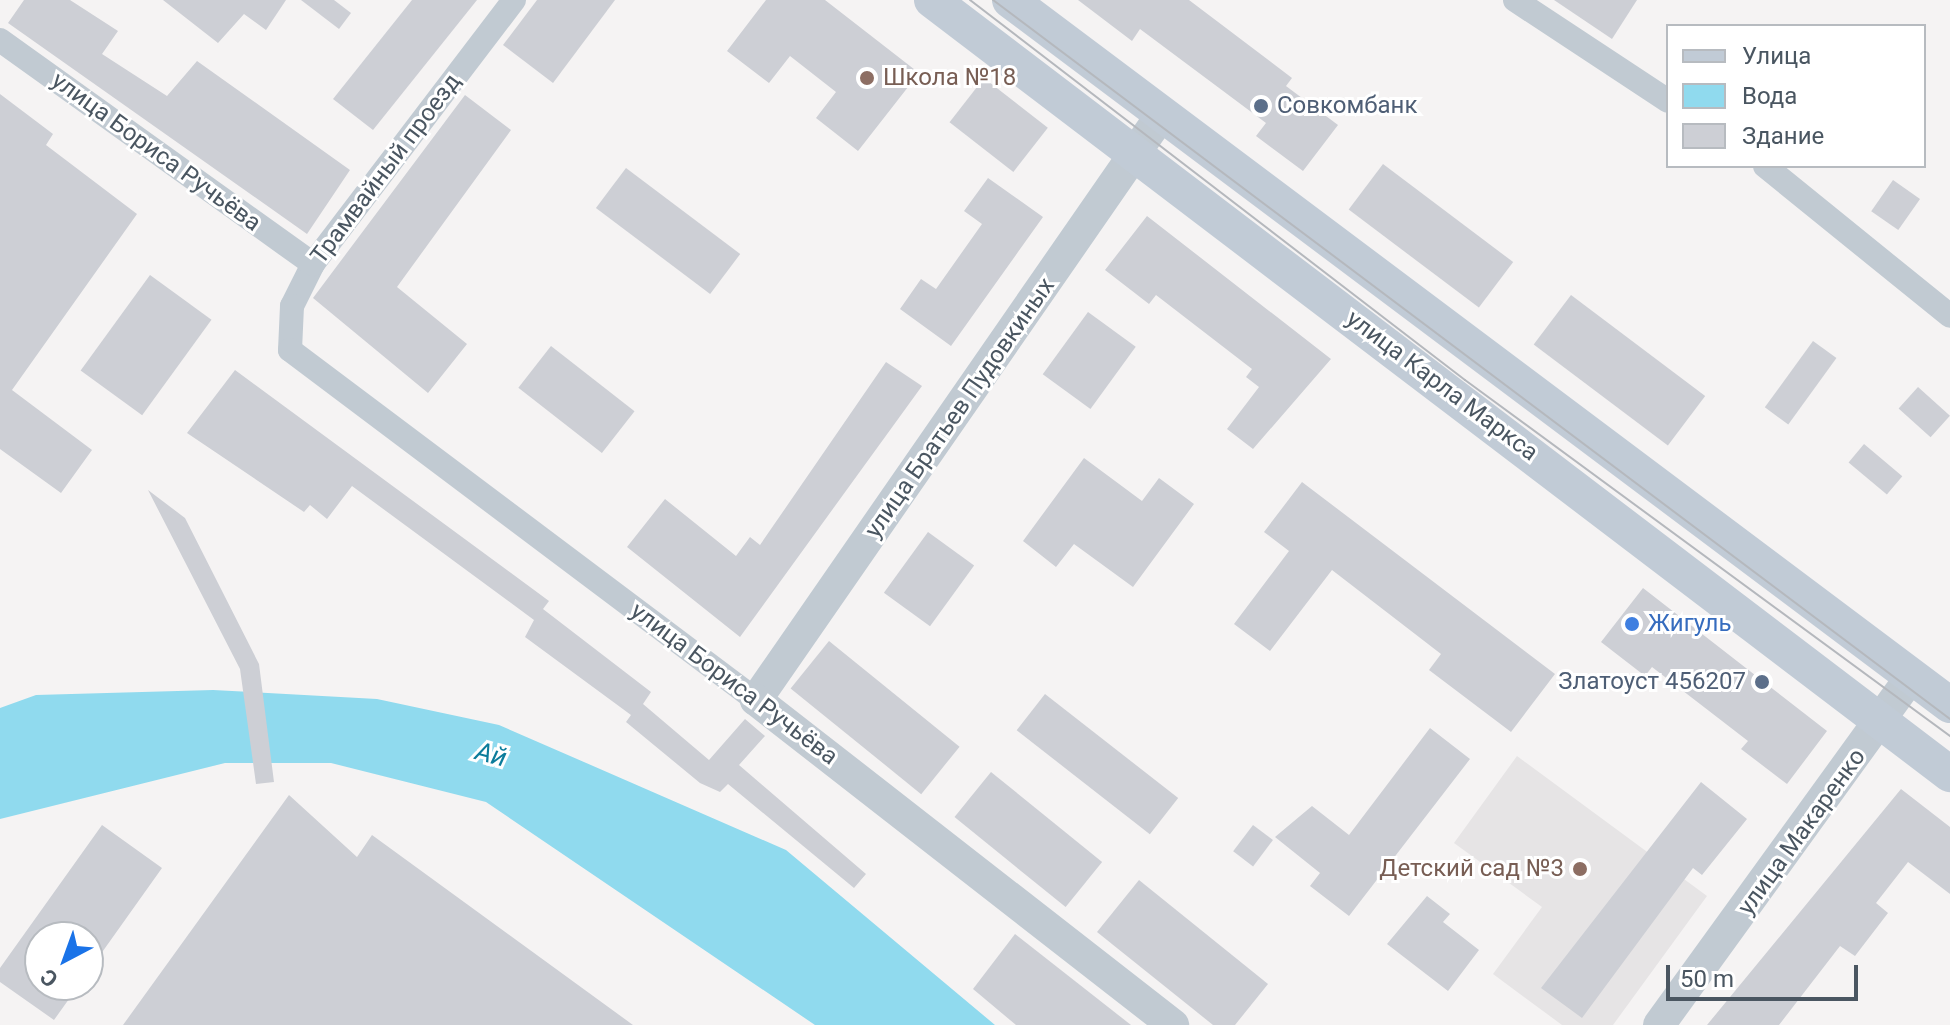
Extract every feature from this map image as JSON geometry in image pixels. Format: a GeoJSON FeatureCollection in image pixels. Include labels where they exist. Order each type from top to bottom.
{"type":"FeatureCollection","features":[{"type":"Feature","properties":{"kind":"main road","name":"улица Карла Маркса"},"geometry":{"type":"LineString","coordinates":[[932,0],[1138,153],[1950,774]]}},
{"type":"Feature","properties":{"kind":"main road","name":"улица Карла Маркса"},"geometry":{"type":"LineString","coordinates":[[1010,0],[1950,705]]}},
{"type":"Feature","properties":{"kind":"street","name":"Трамвайный проезд"},"geometry":{"type":"LineString","coordinates":[[290,350],[292,306],[313,264],[514,0]]}},
{"type":"Feature","properties":{"kind":"street"},"geometry":{"type":"LineString","coordinates":[[1515,0],[1666,100]]}},
{"type":"Feature","properties":{"kind":"street","name":"улица Бориса Ручьёва"},"geometry":{"type":"LineString","coordinates":[[0,40],[313,264]]}},
{"type":"Feature","properties":{"kind":"street","name":"улица Братьев Пудовкиных"},"geometry":{"type":"LineString","coordinates":[[756,700],[1138,153],[1162,114]]}},
{"type":"Feature","properties":{"kind":"street"},"geometry":{"type":"LineString","coordinates":[[1767,168],[1950,316]]}},
{"type":"Feature","properties":{"kind":"street","name":"улица Бориса Ручьёва"},"geometry":{"type":"LineString","coordinates":[[290,350],[756,700],[1173,1025]]}},
{"type":"Feature","properties":{"kind":"street","name":"улица Макаренко"},"geometry":{"type":"LineString","coordinates":[[1659,1025],[1882,723],[1912,676]]}},
{"type":"Feature","properties":{"kind":"shaded area","name":"Детский сад №3"},"geometry":{"type":"Polygon","coordinates":[[[1517,756],[1707,896],[1613,1025],[1562,1025],[1493,974],[1542,907],[1454,843],[1517,756]]]}},
{"type":"Feature","properties":{"kind":"water","name":"Ай"},"geometry":{"type":"Polygon","coordinates":[[[213,690],[377,699],[499,725],[786,850],[995,1025],[815,1025],[486,802],[331,763],[225,763],[0,819],[0,708],[36,695],[213,690]]]}},
{"type":"Feature","properties":{"kind":"building"},"geometry":{"type":"Polygon","coordinates":[[[24,0],[70,0],[118,31],[102,54],[167,96],[197,61],[350,170],[307,234],[8,23],[24,0]]]}},
{"type":"Feature","properties":{"kind":"building"},"geometry":{"type":"Polygon","coordinates":[[[163,0],[286,0],[266,30],[244,14],[218,43],[163,0]]]}},
{"type":"Feature","properties":{"kind":"building"},"geometry":{"type":"Polygon","coordinates":[[[301,0],[334,0],[351,13],[339,29],[301,0]]]}},
{"type":"Feature","properties":{"kind":"building"},"geometry":{"type":"Polygon","coordinates":[[[412,0],[477,0],[373,130],[333,99],[412,0]]]}},
{"type":"Feature","properties":{"kind":"building"},"geometry":{"type":"Polygon","coordinates":[[[537,0],[615,0],[553,83],[503,45],[537,0]]]}},
{"type":"Feature","properties":{"kind":"building","name":"Школа №18"},"geometry":{"type":"Polygon","coordinates":[[[766,0],[825,0],[919,73],[858,151],[816,118],[836,92],[790,56],[769,83],[727,51],[766,0]]]}},
{"type":"Feature","properties":{"kind":"building"},"geometry":{"type":"Polygon","coordinates":[[[1078,0],[1189,0],[1292,78],[1286,86],[1338,125],[1303,171],[1256,136],[1266,123],[1140,29],[1132,41],[1078,0]]]}},
{"type":"Feature","properties":{"kind":"building"},"geometry":{"type":"Polygon","coordinates":[[[1554,0],[1637,0],[1612,39],[1554,0]]]}},
{"type":"Feature","properties":{"kind":"building"},"geometry":{"type":"Polygon","coordinates":[[[984,78],[1048,128],[1013,172],[950,122],[984,78]]]}},
{"type":"Feature","properties":{"kind":"building"},"geometry":{"type":"Polygon","coordinates":[[[0,94],[53,134],[46,145],[137,214],[12,390],[92,450],[61,493],[0,449],[0,94]]]}},
{"type":"Feature","properties":{"kind":"building"},"geometry":{"type":"Polygon","coordinates":[[[465,95],[511,130],[397,287],[467,344],[428,393],[313,298],[465,95]]]}},
{"type":"Feature","properties":{"kind":"building"},"geometry":{"type":"Polygon","coordinates":[[[1383,164],[1513,262],[1479,308],[1349,210],[1383,164]]]}},
{"type":"Feature","properties":{"kind":"building"},"geometry":{"type":"Polygon","coordinates":[[[626,168],[740,254],[710,294],[596,208],[626,168]]]}},
{"type":"Feature","properties":{"kind":"building"},"geometry":{"type":"Polygon","coordinates":[[[988,178],[1043,217],[951,346],[900,309],[921,279],[936,289],[982,224],[964,211],[988,178]]]}},
{"type":"Feature","properties":{"kind":"building"},"geometry":{"type":"Polygon","coordinates":[[[1893,180],[1920,199],[1898,230],[1871,211],[1893,180]]]}},
{"type":"Feature","properties":{"kind":"building"},"geometry":{"type":"Polygon","coordinates":[[[1147,216],[1331,359],[1253,449],[1227,429],[1259,387],[1246,377],[1252,369],[1156,295],[1149,304],[1105,270],[1147,216]]]}},
{"type":"Feature","properties":{"kind":"building"},"geometry":{"type":"Polygon","coordinates":[[[150,275],[211,320],[142,415],[81,370],[150,275]]]}},
{"type":"Feature","properties":{"kind":"building"},"geometry":{"type":"Polygon","coordinates":[[[1571,295],[1705,396],[1668,446],[1534,345],[1571,295]]]}},
{"type":"Feature","properties":{"kind":"building"},"geometry":{"type":"Polygon","coordinates":[[[1088,312],[1136,347],[1090,409],[1043,374],[1088,312]]]}},
{"type":"Feature","properties":{"kind":"building"},"geometry":{"type":"Polygon","coordinates":[[[1813,341],[1836,358],[1788,424],[1765,407],[1813,341]]]}},
{"type":"Feature","properties":{"kind":"building"},"geometry":{"type":"Polygon","coordinates":[[[551,346],[635,411],[602,453],[518,388],[551,346]]]}},
{"type":"Feature","properties":{"kind":"building"},"geometry":{"type":"Polygon","coordinates":[[[886,362],[922,386],[740,637],[627,547],[665,499],[736,556],[750,537],[760,545],[886,362]]]}},
{"type":"Feature","properties":{"kind":"building"},"geometry":{"type":"Polygon","coordinates":[[[235,370],[549,601],[543,609],[651,692],[643,704],[709,760],[745,719],[765,736],[739,765],[866,874],[854,888],[728,784],[720,792],[700,783],[626,722],[631,715],[525,637],[534,620],[352,486],[327,519],[310,505],[304,512],[187,433],[235,370]]]}},
{"type":"Feature","properties":{"kind":"building"},"geometry":{"type":"Polygon","coordinates":[[[1918,387],[1950,416],[1931,437],[1899,409],[1918,387]]]}},
{"type":"Feature","properties":{"kind":"building"},"geometry":{"type":"Polygon","coordinates":[[[1864,444],[1902,476],[1887,495],[1849,462],[1864,444]]]}},
{"type":"Feature","properties":{"kind":"building"},"geometry":{"type":"Polygon","coordinates":[[[1084,458],[1142,501],[1159,478],[1194,504],[1133,587],[1074,544],[1056,567],[1023,541],[1084,458]]]}},
{"type":"Feature","properties":{"kind":"building"},"geometry":{"type":"Polygon","coordinates":[[[1302,482],[1555,674],[1511,732],[1429,670],[1441,654],[1332,570],[1270,651],[1234,624],[1289,551],[1264,532],[1302,482]]]}},
{"type":"Feature","properties":{"kind":"building"},"geometry":{"type":"Polygon","coordinates":[[[148,490],[185,518],[259,664],[274,782],[256,784],[240,669],[148,490]]]}},
{"type":"Feature","properties":{"kind":"building"},"geometry":{"type":"Polygon","coordinates":[[[928,532],[974,566],[930,626],[884,593],[928,532]]]}},
{"type":"Feature","properties":{"kind":"building"},"geometry":{"type":"Polygon","coordinates":[[[1643,588],[1827,731],[1787,784],[1741,749],[1748,741],[1652,667],[1645,676],[1601,642],[1643,588]]]}},
{"type":"Feature","properties":{"kind":"building"},"geometry":{"type":"Polygon","coordinates":[[[829,641],[960,747],[921,794],[791,688],[829,641]]]}},
{"type":"Feature","properties":{"kind":"building"},"geometry":{"type":"Polygon","coordinates":[[[1045,694],[1178,798],[1150,834],[1017,730],[1045,694]]]}},
{"type":"Feature","properties":{"kind":"building"},"geometry":{"type":"Polygon","coordinates":[[[1430,728],[1470,759],[1349,916],[1310,886],[1320,873],[1275,837],[1312,806],[1349,835],[1430,728]]]}},
{"type":"Feature","properties":{"kind":"building"},"geometry":{"type":"Polygon","coordinates":[[[991,772],[1102,862],[1066,907],[954,817],[991,772]]]}},
{"type":"Feature","properties":{"kind":"building"},"geometry":{"type":"Polygon","coordinates":[[[1701,782],[1747,819],[1702,875],[1693,868],[1582,1018],[1541,988],[1701,782]]]}},
{"type":"Feature","properties":{"kind":"building"},"geometry":{"type":"Polygon","coordinates":[[[1901,789],[1950,827],[1950,894],[1908,862],[1876,903],[1888,913],[1855,956],[1840,946],[1779,1025],[1707,1025],[1901,789]]]}},
{"type":"Feature","properties":{"kind":"building"},"geometry":{"type":"Polygon","coordinates":[[[289,795],[357,857],[372,835],[633,1025],[123,1025],[289,795]]]}},
{"type":"Feature","properties":{"kind":"building"},"geometry":{"type":"Polygon","coordinates":[[[102,825],[162,868],[104,950],[104,921],[34,921],[102,825]]]}},
{"type":"Feature","properties":{"kind":"building"},"geometry":{"type":"Polygon","coordinates":[[[1253,825],[1273,840],[1253,866],[1233,851],[1253,825]]]}},
{"type":"Feature","properties":{"kind":"building"},"geometry":{"type":"Polygon","coordinates":[[[1139,880],[1268,984],[1235,1025],[1213,1025],[1097,932],[1139,880]]]}},
{"type":"Feature","properties":{"kind":"building"},"geometry":{"type":"Polygon","coordinates":[[[1427,896],[1450,914],[1443,922],[1479,950],[1448,991],[1387,944],[1427,896]]]}},
{"type":"Feature","properties":{"kind":"building"},"geometry":{"type":"Polygon","coordinates":[[[24,934],[24,999],[0,982],[0,968],[24,934]]]}},
{"type":"Feature","properties":{"kind":"building"},"geometry":{"type":"Polygon","coordinates":[[[1015,934],[1131,1025],[1016,1025],[973,989],[1015,934]]]}},
{"type":"Feature","properties":{"kind":"building"},"geometry":{"type":"Polygon","coordinates":[[[27,1001],[68,1001],[54,1020],[27,1001]]]}},
{"type":"Feature","properties":{"kind":"tram line"},"geometry":{"type":"LineString","coordinates":[[970,0],[1465,380],[1950,736]]}},
{"type":"Feature","properties":{"kind":"tram line"},"geometry":{"type":"LineString","coordinates":[[993,0],[1950,719]]}},
{"type":"Feature","properties":{"kind":"place","name":"Школа №18"},"geometry":{"type":"Point","coordinates":[867,78]}},
{"type":"Feature","properties":{"kind":"place","name":"Совкомбанк"},"geometry":{"type":"Point","coordinates":[1261,106]}},
{"type":"Feature","properties":{"kind":"place","name":"Жигуль"},"geometry":{"type":"Point","coordinates":[1632,624]}},
{"type":"Feature","properties":{"kind":"place","name":"Златоуст 456207"},"geometry":{"type":"Point","coordinates":[1762,682]}},
{"type":"Feature","properties":{"kind":"place","name":"Детский сад №3"},"geometry":{"type":"Point","coordinates":[1580,869]}}]}
